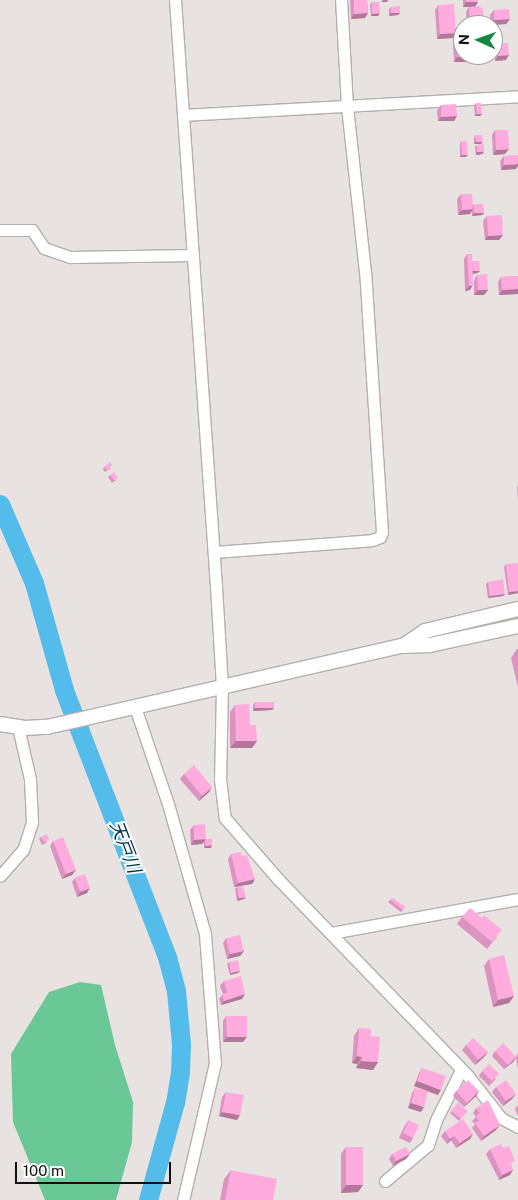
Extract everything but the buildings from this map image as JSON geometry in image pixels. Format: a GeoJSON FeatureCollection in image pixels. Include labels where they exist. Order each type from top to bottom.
{"type":"FeatureCollection","features":[{"type":"Feature","properties":{"kind":"main road"},"geometry":{"type":"LineString","coordinates":[[402,646],[425,631],[518,610]]}},
{"type":"Feature","properties":{"kind":"main road"},"geometry":{"type":"LineString","coordinates":[[0,724],[18,727],[46,727],[402,646],[430,645],[518,626]]}},
{"type":"Feature","properties":{"kind":"street"},"geometry":{"type":"LineString","coordinates":[[175,0],[214,552],[222,687],[220,779],[225,818],[278,879],[461,1070],[501,1118],[518,1127]]}},
{"type":"Feature","properties":{"kind":"street"},"geometry":{"type":"LineString","coordinates":[[214,552],[372,540],[382,535],[364,254],[347,106],[341,0]]}},
{"type":"Feature","properties":{"kind":"street"},"geometry":{"type":"LineString","coordinates":[[183,115],[518,96]]}},
{"type":"Feature","properties":{"kind":"street"},"geometry":{"type":"LineString","coordinates":[[0,230],[32,230],[46,250],[70,256],[193,255]]}},
{"type":"Feature","properties":{"kind":"street"},"geometry":{"type":"LineString","coordinates":[[129,709],[168,804],[205,934],[215,1063],[183,1200]]}},
{"type":"Feature","properties":{"kind":"street"},"geometry":{"type":"LineString","coordinates":[[0,876],[23,850],[32,822],[30,780],[18,727]]}},
{"type":"Feature","properties":{"kind":"street"},"geometry":{"type":"LineString","coordinates":[[331,933],[518,899]]}},
{"type":"Feature","properties":{"kind":"street"},"geometry":{"type":"LineString","coordinates":[[385,1181],[428,1145],[448,1094],[461,1070]]}},
{"type":"Feature","properties":{"kind":"green space"},"geometry":{"type":"Polygon","coordinates":[[[80,982],[101,985],[115,1045],[133,1102],[132,1142],[116,1200],[45,1200],[13,1122],[11,1054],[49,992],[80,982]]]}},
{"type":"Feature","properties":{"kind":"waterway","name":"天戸川"},"geometry":{"type":"LineString","coordinates":[[0,504],[34,583],[64,690],[167,957],[176,991],[181,1044],[180,1072],[175,1102],[148,1200]]}}]}
